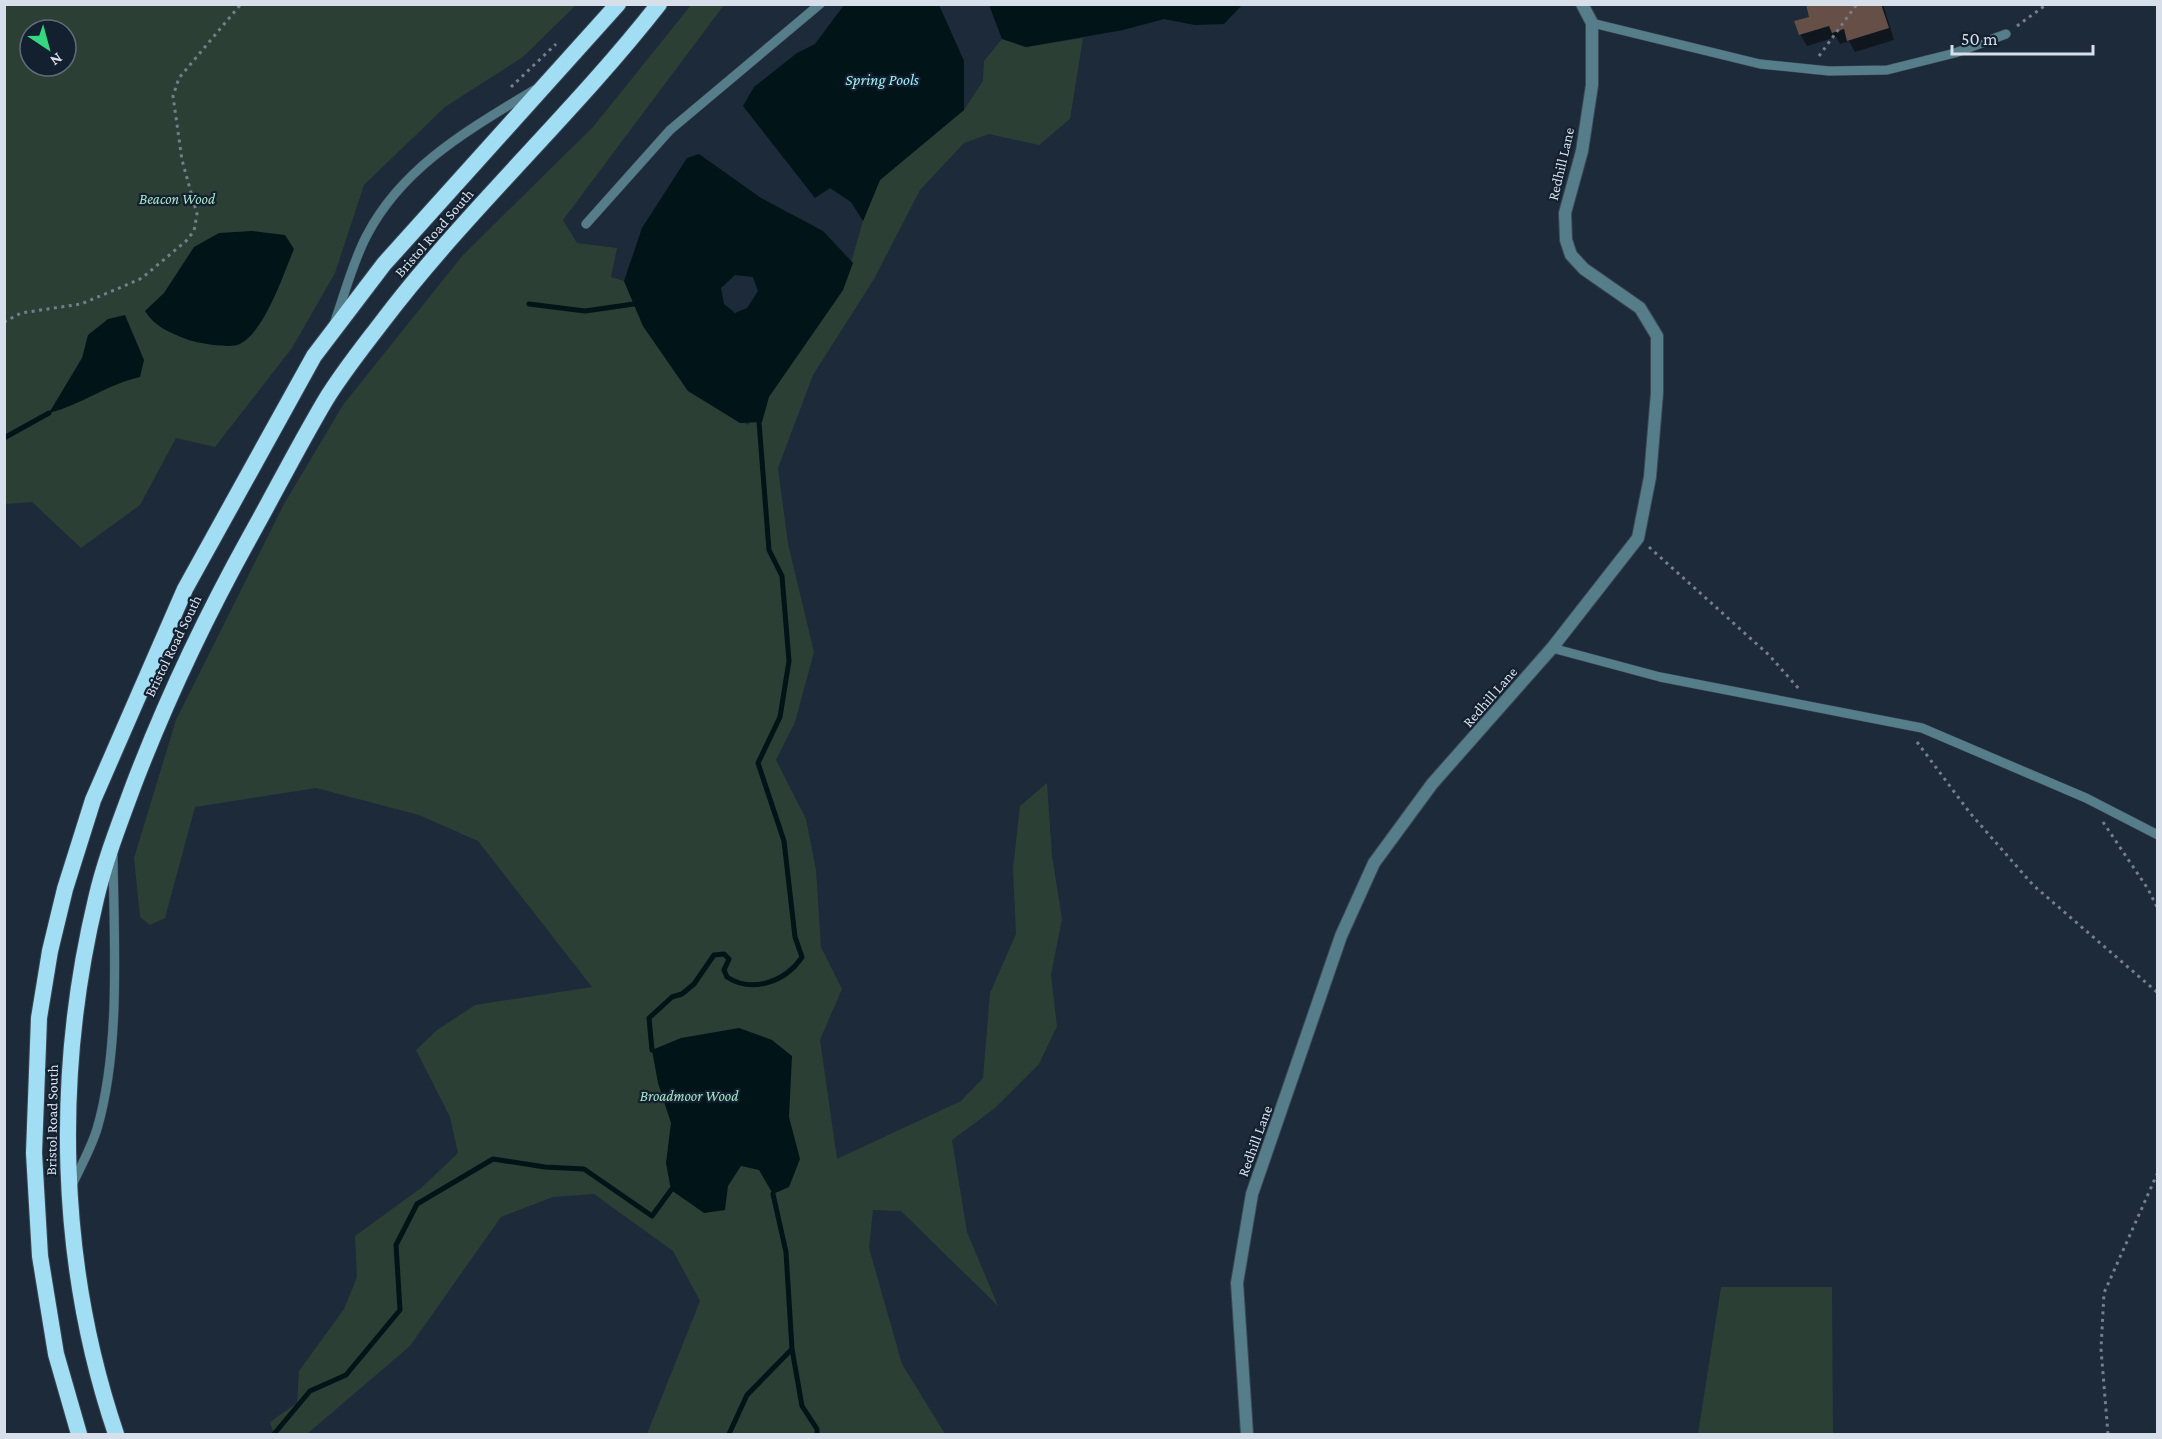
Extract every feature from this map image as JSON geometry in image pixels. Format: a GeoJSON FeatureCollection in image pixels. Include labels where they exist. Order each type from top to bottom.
{"type":"FeatureCollection","features":[{"type":"Feature","properties":{"kind":"highway","name":"Bristol Road South"},"geometry":{"type":"LineString","coordinates":[[79,1434],[56,1354],[40,1256],[34,1153],[39,1018],[65,889],[93,800],[184,589],[314,356],[384,264],[618,4]]}},
{"type":"Feature","properties":{"kind":"highway","name":"Bristol Road South"},"geometry":{"type":"LineString","coordinates":[[116,1434],[97,1373],[77,1270],[69,1192],[69,1081],[74,1013],[96,897],[113,841],[162,712],[214,602],[327,397],[384,320],[446,244],[573,105],[659,4]]}},
{"type":"Feature","properties":{"kind":"street","name":"Redhill Lane"},"geometry":{"type":"LineString","coordinates":[[1247,1434],[1237,1283],[1244,1226],[1252,1194],[1341,936],[1374,863],[1432,784],[1552,648],[1638,538],[1651,466],[1657,393],[1657,336],[1640,308],[1584,269],[1571,255],[1566,240],[1565,213],[1582,150],[1592,85],[1592,23],[1582,4]]}},
{"type":"Feature","properties":{"kind":"lane"},"geometry":{"type":"LineString","coordinates":[[586,224],[670,130],[820,4]]}},
{"type":"Feature","properties":{"kind":"lane"},"geometry":{"type":"LineString","coordinates":[[1592,23],[1760,64],[1808,69],[1887,70],[1955,53],[2006,34]]}},
{"type":"Feature","properties":{"kind":"lane"},"geometry":{"type":"LineString","coordinates":[[331,331],[366,237],[382,208],[402,185],[437,151],[552,79]]}},
{"type":"Feature","properties":{"kind":"lane"},"geometry":{"type":"LineString","coordinates":[[1552,648],[1660,677],[1922,728],[2086,798],[2157,835]]}},
{"type":"Feature","properties":{"kind":"lane"},"geometry":{"type":"LineString","coordinates":[[69,1192],[97,1130],[111,1038],[115,978],[113,841]]}},
{"type":"Feature","properties":{"kind":"path"},"geometry":{"type":"LineString","coordinates":[[4,322],[21,312],[81,304],[124,286],[156,268],[190,236],[197,214],[182,160],[173,96],[179,78],[241,4]]}},
{"type":"Feature","properties":{"kind":"path"},"geometry":{"type":"LineString","coordinates":[[1808,69],[1857,4]]}},
{"type":"Feature","properties":{"kind":"path"},"geometry":{"type":"LineString","coordinates":[[2006,34],[2047,4]]}},
{"type":"Feature","properties":{"kind":"path"},"geometry":{"type":"LineString","coordinates":[[503,94],[563,37]]}},
{"type":"Feature","properties":{"kind":"path"},"geometry":{"type":"LineString","coordinates":[[1638,538],[1769,655],[1814,707]]}},
{"type":"Feature","properties":{"kind":"path"},"geometry":{"type":"LineString","coordinates":[[1904,724],[1970,813],[2033,885],[2157,993]]}},
{"type":"Feature","properties":{"kind":"path"},"geometry":{"type":"LineString","coordinates":[[2086,798],[2148,889],[2157,909]]}},
{"type":"Feature","properties":{"kind":"path"},"geometry":{"type":"LineString","coordinates":[[2108,1434],[2101,1349],[2104,1293],[2157,1172]]}},
{"type":"Feature","properties":{"kind":"green space","name":"Beacon Wood"},"geometry":{"type":"Polygon","coordinates":[[[5,5],[576,5],[523,57],[445,107],[364,185],[335,273],[292,348],[215,447],[176,438],[140,505],[81,548],[32,502],[5,504],[5,5]]]}},
{"type":"Feature","properties":{"kind":"green space","name":"Broadmoor Wood"},"geometry":{"type":"Polygon","coordinates":[[[691,5],[724,5],[563,220],[577,243],[617,248],[611,277],[624,281],[643,326],[688,391],[748,425],[843,290],[863,221],[880,180],[964,110],[983,81],[984,61],[1002,39],[1026,47],[1083,38],[1070,119],[1039,145],[989,134],[964,143],[920,190],[874,279],[813,375],[778,468],[788,544],[814,652],[795,722],[776,760],[806,819],[816,870],[821,947],[842,989],[820,1040],[837,1159],[961,1101],[983,1078],[990,993],[1016,934],[1013,868],[1020,806],[1047,783],[1052,856],[1062,919],[1051,975],[1057,1026],[1039,1064],[995,1108],[952,1140],[967,1232],[998,1306],[901,1211],[873,1210],[869,1248],[902,1364],[945,1434],[647,1434],[700,1301],[673,1251],[594,1194],[553,1197],[501,1217],[410,1346],[307,1434],[274,1434],[270,1422],[297,1403],[299,1371],[344,1309],[357,1277],[355,1236],[421,1188],[458,1153],[450,1117],[416,1050],[437,1030],[475,1005],[592,987],[478,841],[419,815],[316,788],[195,807],[165,918],[150,925],[140,917],[134,858],[176,720],[284,504],[343,405],[463,255],[593,127],[691,5]]]}},
{"type":"Feature","properties":{"kind":"green space"},"geometry":{"type":"Polygon","coordinates":[[[1721,1287],[1832,1287],[1833,1434],[1698,1434],[1721,1287]]]}},
{"type":"Feature","properties":{"kind":"water","name":"Spring Pools"},"geometry":{"type":"Polygon","coordinates":[[[844,5],[939,5],[964,61],[964,110],[880,180],[863,221],[851,202],[830,188],[815,198],[743,106],[754,87],[797,53],[815,44],[844,5]]]}},
{"type":"Feature","properties":{"kind":"water"},"geometry":{"type":"Polygon","coordinates":[[[989,5],[1242,5],[1224,24],[1195,25],[1164,19],[1123,30],[1026,47],[1002,39],[989,5]]]}},
{"type":"Feature","properties":{"kind":"water"},"geometry":{"type":"Polygon","coordinates":[[[699,154],[761,198],[823,231],[853,263],[843,290],[769,397],[762,422],[740,423],[688,391],[643,326],[624,281],[642,228],[687,158],[699,154]],[[735,275],[721,288],[724,304],[735,313],[747,308],[758,291],[753,277],[735,275]]]}},
{"type":"Feature","properties":{"kind":"water"},"geometry":{"type":"Polygon","coordinates":[[[252,231],[285,235],[294,249],[265,315],[249,337],[236,345],[222,346],[197,342],[168,331],[149,317],[145,311],[164,293],[194,247],[219,233],[252,231]]]}},
{"type":"Feature","properties":{"kind":"water"},"geometry":{"type":"Polygon","coordinates":[[[125,315],[144,360],[140,377],[117,384],[49,413],[82,358],[88,335],[108,319],[125,315]]]}},
{"type":"Feature","properties":{"kind":"water"},"geometry":{"type":"Polygon","coordinates":[[[739,1028],[772,1040],[792,1056],[789,1117],[800,1159],[789,1187],[773,1194],[759,1170],[741,1166],[728,1186],[725,1210],[704,1213],[671,1190],[666,1163],[671,1123],[658,1083],[652,1050],[681,1038],[739,1028]]]}},
{"type":"Feature","properties":{"kind":"building"},"geometry":{"type":"Polygon","coordinates":[[[1806,4],[1881,4],[1889,28],[1847,41],[1844,29],[1832,33],[1829,26],[1799,35],[1794,21],[1809,17],[1806,4]]]}},
{"type":"Feature","properties":{"kind":"waterway"},"geometry":{"type":"LineString","coordinates":[[529,304],[585,311],[634,304]]}},
{"type":"Feature","properties":{"kind":"waterway"},"geometry":{"type":"LineString","coordinates":[[4,438],[49,413]]}},
{"type":"Feature","properties":{"kind":"waterway"},"geometry":{"type":"LineString","coordinates":[[652,1050],[649,1018],[672,997],[682,994],[694,984],[714,955],[724,954],[729,959],[724,970],[727,977],[747,984],[758,984],[778,978],[787,973],[802,957],[795,937],[784,841],[758,763],[780,717],[789,661],[782,576],[769,550],[759,422]]}},
{"type":"Feature","properties":{"kind":"waterway"},"geometry":{"type":"LineString","coordinates":[[274,1434],[310,1391],[346,1375],[400,1310],[396,1245],[417,1204],[493,1159],[545,1167],[584,1169],[652,1216],[671,1190]]}},
{"type":"Feature","properties":{"kind":"waterway"},"geometry":{"type":"LineString","coordinates":[[773,1194],[786,1252],[792,1349],[802,1406],[817,1429],[817,1434]]}},
{"type":"Feature","properties":{"kind":"waterway"},"geometry":{"type":"LineString","coordinates":[[729,1434],[747,1395],[792,1349]]}}]}
